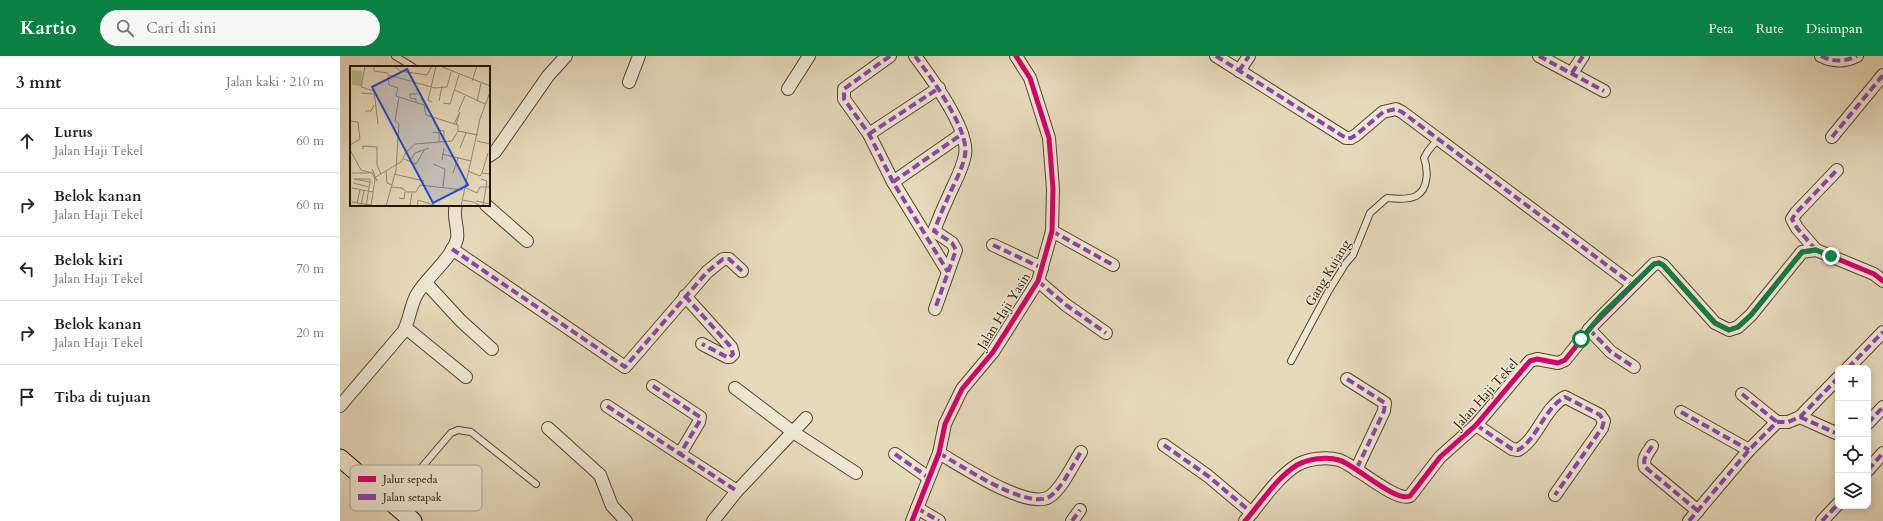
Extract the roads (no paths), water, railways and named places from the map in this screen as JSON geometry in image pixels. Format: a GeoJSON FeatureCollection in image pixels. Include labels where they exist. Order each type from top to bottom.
{"type":"FeatureCollection","features":[{"type":"Feature","properties":{"kind":"main road"},"geometry":{"type":"LineString","coordinates":[[340,458],[350,466]]}},
{"type":"Feature","properties":{"kind":"main road"},"geometry":{"type":"LineString","coordinates":[[402,511],[413,521]]}},
{"type":"Feature","properties":{"kind":"street"},"geometry":{"type":"LineString","coordinates":[[490,155],[495,152],[548,76],[566,56]]}},
{"type":"Feature","properties":{"kind":"street"},"geometry":{"type":"LineString","coordinates":[[629,82],[639,56]]}},
{"type":"Feature","properties":{"kind":"street"},"geometry":{"type":"LineString","coordinates":[[788,89],[809,56]]}},
{"type":"Feature","properties":{"kind":"street"},"geometry":{"type":"LineString","coordinates":[[890,56],[844,89],[844,99],[869,134],[893,182],[931,235],[948,272]]}},
{"type":"Feature","properties":{"kind":"street"},"geometry":{"type":"LineString","coordinates":[[915,56],[939,88],[962,134],[965,145],[965,154],[960,171],[931,235]]}},
{"type":"Feature","properties":{"kind":"street","name":"Jalan Haji Yasin"},"geometry":{"type":"LineString","coordinates":[[912,521],[939,453],[945,424],[962,389],[994,352],[1038,281],[1052,231],[1053,189],[1050,138],[1030,78],[1016,56]]}},
{"type":"Feature","properties":{"kind":"street"},"geometry":{"type":"LineString","coordinates":[[1216,56],[1346,138],[1351,138],[1356,135],[1383,112],[1396,109],[1632,284]]}},
{"type":"Feature","properties":{"kind":"street"},"geometry":{"type":"LineString","coordinates":[[1239,71],[1249,56]]}},
{"type":"Feature","properties":{"kind":"street"},"geometry":{"type":"LineString","coordinates":[[1539,56],[1604,91]]}},
{"type":"Feature","properties":{"kind":"street"},"geometry":{"type":"LineString","coordinates":[[1572,73],[1583,56]]}},
{"type":"Feature","properties":{"kind":"street"},"geometry":{"type":"LineString","coordinates":[[1821,56],[1829,60],[1837,61],[1852,59],[1857,56]]}},
{"type":"Feature","properties":{"kind":"street"},"geometry":{"type":"LineString","coordinates":[[1832,137],[1883,75]]}},
{"type":"Feature","properties":{"kind":"street"},"geometry":{"type":"LineString","coordinates":[[869,134],[939,88]]}},
{"type":"Feature","properties":{"kind":"street"},"geometry":{"type":"LineString","coordinates":[[893,182],[962,134]]}},
{"type":"Feature","properties":{"kind":"street"},"geometry":{"type":"LineString","coordinates":[[1837,170],[1796,213],[1792,220],[1816,250],[1874,274],[1883,280]]}},
{"type":"Feature","properties":{"kind":"street"},"geometry":{"type":"LineString","coordinates":[[340,406],[406,328],[414,302],[426,283],[452,249],[457,237],[454,211],[456,206]]}},
{"type":"Feature","properties":{"kind":"street"},"geometry":{"type":"LineString","coordinates":[[487,206],[527,241]]}},
{"type":"Feature","properties":{"kind":"street"},"geometry":{"type":"LineString","coordinates":[[1052,231],[1114,265]]}},
{"type":"Feature","properties":{"kind":"street"},"geometry":{"type":"LineString","coordinates":[[931,235],[952,243],[954,246],[953,260],[935,309]]}},
{"type":"Feature","properties":{"kind":"street"},"geometry":{"type":"LineString","coordinates":[[994,245],[1042,268]]}},
{"type":"Feature","properties":{"kind":"street"},"geometry":{"type":"LineString","coordinates":[[452,249],[625,367],[707,272],[723,259],[729,259],[742,271]]}},
{"type":"Feature","properties":{"kind":"street","name":"Jalan Haji Tekel"},"geometry":{"type":"LineString","coordinates":[[1248,517],[1280,480],[1298,465],[1327,458],[1338,460],[1394,493],[1408,498],[1440,457],[1476,425],[1530,361],[1537,360],[1558,363],[1565,360],[1590,329],[1632,284],[1654,264],[1659,263],[1663,265],[1715,323],[1729,330],[1738,327],[1751,315],[1802,252],[1816,250]]}},
{"type":"Feature","properties":{"kind":"street"},"geometry":{"type":"LineString","coordinates":[[1038,281],[1066,305],[1106,333]]}},
{"type":"Feature","properties":{"kind":"street"},"geometry":{"type":"LineString","coordinates":[[426,283],[460,321],[492,349]]}},
{"type":"Feature","properties":{"kind":"street"},"geometry":{"type":"LineString","coordinates":[[685,296],[731,347],[733,354],[730,357],[727,357],[702,344]]}},
{"type":"Feature","properties":{"kind":"street"},"geometry":{"type":"LineString","coordinates":[[406,328],[466,377]]}},
{"type":"Feature","properties":{"kind":"street"},"geometry":{"type":"LineString","coordinates":[[1590,329],[1611,352],[1634,367]]}},
{"type":"Feature","properties":{"kind":"street"},"geometry":{"type":"LineString","coordinates":[[1851,365],[1883,332]]}},
{"type":"Feature","properties":{"kind":"street"},"geometry":{"type":"LineString","coordinates":[[1347,379],[1385,403],[1384,411],[1356,470]]}},
{"type":"Feature","properties":{"kind":"street"},"geometry":{"type":"LineString","coordinates":[[1742,394],[1777,422],[1788,422],[1800,417],[1835,381]]}},
{"type":"Feature","properties":{"kind":"street"},"geometry":{"type":"LineString","coordinates":[[653,386],[700,417],[699,422],[680,454]]}},
{"type":"Feature","properties":{"kind":"street"},"geometry":{"type":"LineString","coordinates":[[735,388],[793,432],[856,473]]}},
{"type":"Feature","properties":{"kind":"street"},"geometry":{"type":"LineString","coordinates":[[1476,425],[1512,449],[1518,450],[1526,443],[1556,403],[1565,397],[1600,415],[1604,421],[1602,428],[1554,495]]}},
{"type":"Feature","properties":{"kind":"street"},"geometry":{"type":"LineString","coordinates":[[607,406],[737,491]]}},
{"type":"Feature","properties":{"kind":"street"},"geometry":{"type":"LineString","coordinates":[[1871,420],[1883,407]]}},
{"type":"Feature","properties":{"kind":"street"},"geometry":{"type":"LineString","coordinates":[[1681,412],[1749,450]]}},
{"type":"Feature","properties":{"kind":"street"},"geometry":{"type":"LineString","coordinates":[[1800,417],[1835,433]]}},
{"type":"Feature","properties":{"kind":"street"},"geometry":{"type":"LineString","coordinates":[[713,521],[737,491],[806,418]]}},
{"type":"Feature","properties":{"kind":"street"},"geometry":{"type":"LineString","coordinates":[[1689,521],[1749,450],[1777,422]]}},
{"type":"Feature","properties":{"kind":"street"},"geometry":{"type":"LineString","coordinates":[[548,428],[600,475],[612,506],[626,521]]}},
{"type":"Feature","properties":{"kind":"street"},"geometry":{"type":"LineString","coordinates":[[1164,445],[1208,476],[1248,517]]}},
{"type":"Feature","properties":{"kind":"street"},"geometry":{"type":"LineString","coordinates":[[1652,446],[1645,457],[1646,467],[1698,511]]}},
{"type":"Feature","properties":{"kind":"street"},"geometry":{"type":"LineString","coordinates":[[939,453],[1011,493],[1039,500],[1049,497],[1058,488],[1081,452]]}},
{"type":"Feature","properties":{"kind":"street"},"geometry":{"type":"LineString","coordinates":[[1871,467],[1883,453]]}},
{"type":"Feature","properties":{"kind":"street"},"geometry":{"type":"LineString","coordinates":[[895,454],[928,478]]}},
{"type":"Feature","properties":{"kind":"street"},"geometry":{"type":"LineString","coordinates":[[1822,521],[1835,507]]}},
{"type":"Feature","properties":{"kind":"street"},"geometry":{"type":"LineString","coordinates":[[917,508],[939,521]]}},
{"type":"Feature","properties":{"kind":"street"},"geometry":{"type":"LineString","coordinates":[[1072,521],[1080,510]]}},
{"type":"Feature","properties":{"kind":"lane"},"geometry":{"type":"LineString","coordinates":[[395,56],[411,66]]}},
{"type":"Feature","properties":{"kind":"lane","name":"Gang Kujang"},"geometry":{"type":"LineString","coordinates":[[1291,361],[1326,297],[1346,263],[1353,255],[1370,212],[1387,198],[1406,198],[1417,196],[1422,190],[1427,176],[1427,167],[1424,158],[1438,139]]}},
{"type":"Feature","properties":{"kind":"lane"},"geometry":{"type":"LineString","coordinates":[[424,465],[451,433],[458,430],[471,432],[536,484]]}}]}
